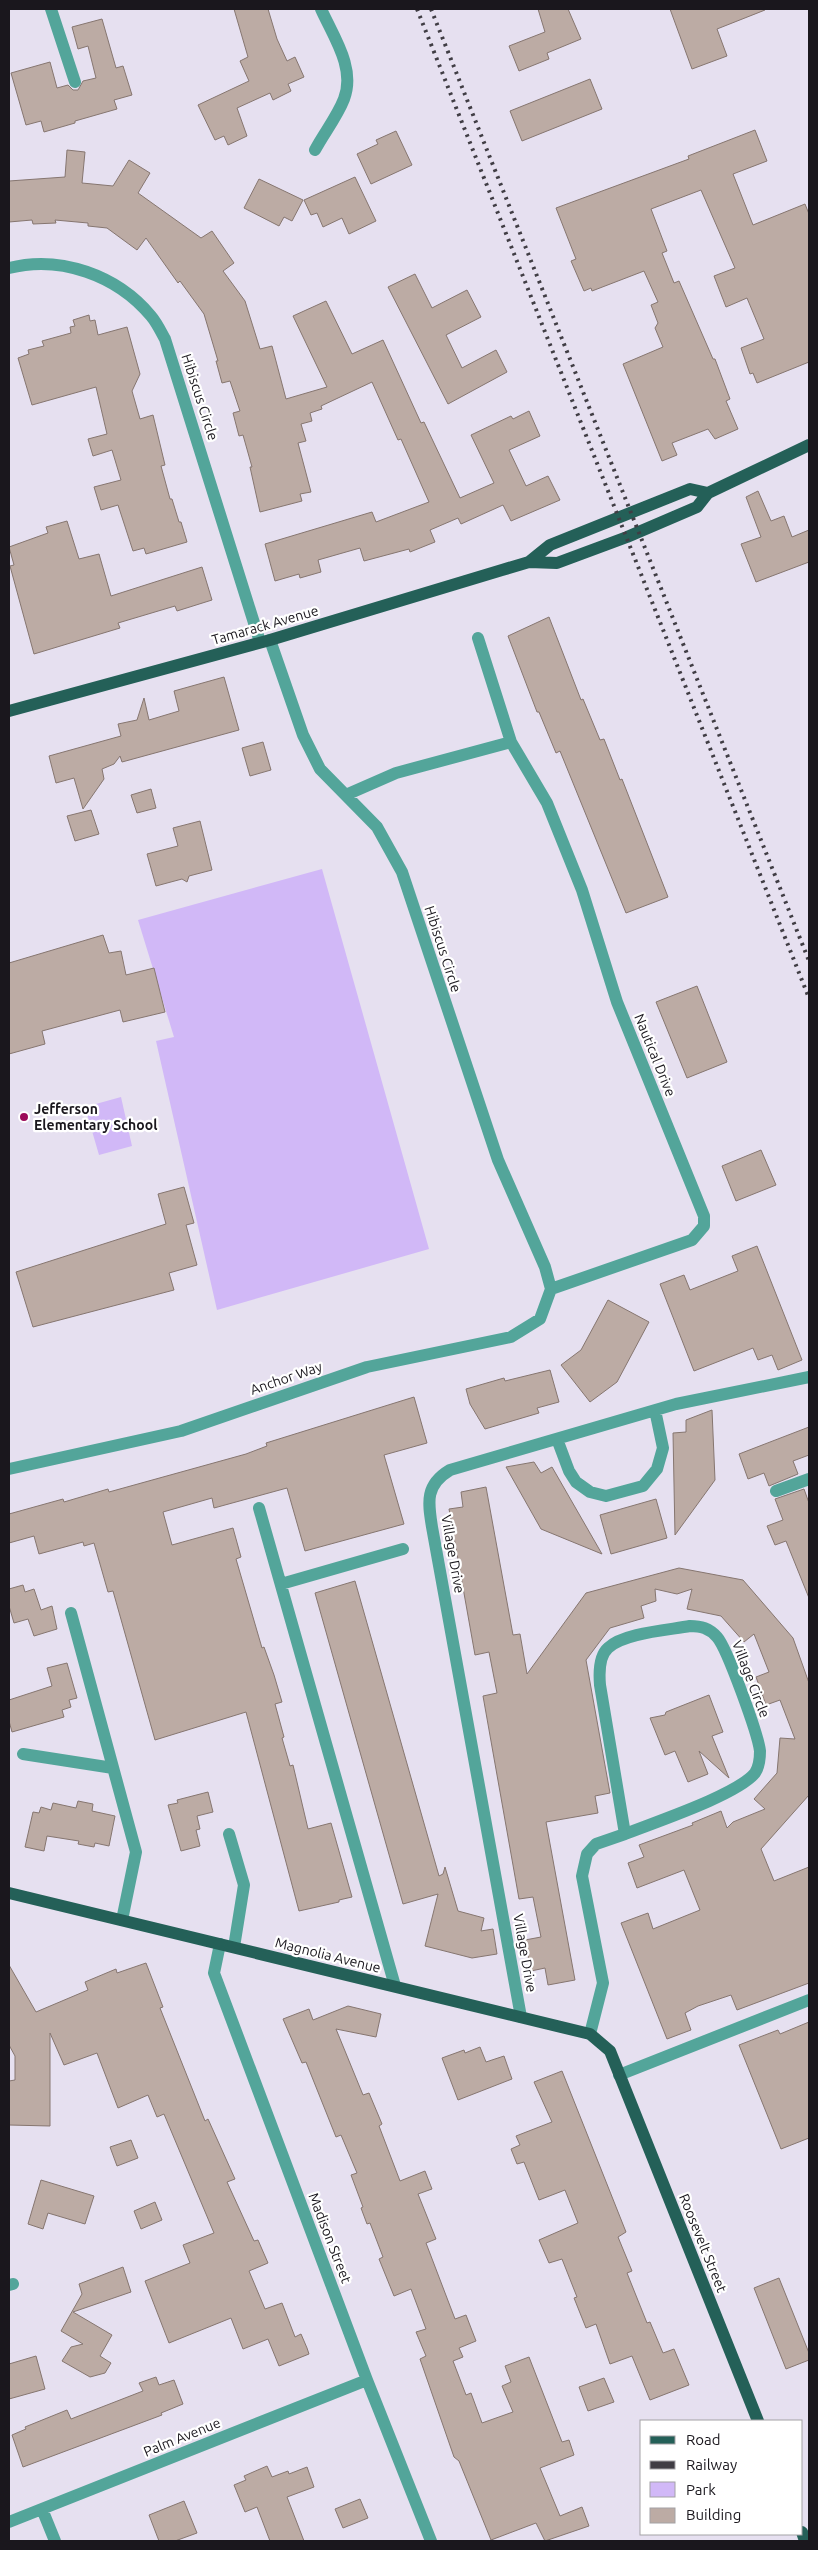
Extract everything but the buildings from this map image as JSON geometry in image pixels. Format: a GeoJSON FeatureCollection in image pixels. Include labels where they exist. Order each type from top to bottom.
{"type":"FeatureCollection","features":[{"type":"Feature","properties":{"kind":"main road","name":"Tamarack Avenue"},"geometry":{"type":"LineString","coordinates":[[9,711],[265,641],[528,562],[557,563],[627,537],[697,507],[708,493],[809,445]]}},
{"type":"Feature","properties":{"kind":"main road","name":"Tamarack Avenue"},"geometry":{"type":"LineString","coordinates":[[528,562],[550,545],[690,489],[708,493]]}},
{"type":"Feature","properties":{"kind":"main road","name":"Magnolia Avenue"},"geometry":{"type":"LineString","coordinates":[[9,1894],[590,2034],[610,2051],[620,2075]]}},
{"type":"Feature","properties":{"kind":"main road","name":"Roosevelt Street"},"geometry":{"type":"LineString","coordinates":[[620,2075],[758,2420]]}},
{"type":"Feature","properties":{"kind":"street"},"geometry":{"type":"LineString","coordinates":[[51,9],[74,82]]}},
{"type":"Feature","properties":{"kind":"street"},"geometry":{"type":"LineString","coordinates":[[315,150],[344,99],[348,80],[344,59],[321,9]]}},
{"type":"Feature","properties":{"kind":"street","name":"Hibiscus Circle"},"geometry":{"type":"LineString","coordinates":[[9,268],[25,264],[52,264],[93,273],[117,285],[151,316],[165,339],[265,641],[303,735],[320,769],[348,794],[377,827],[402,872],[498,1160],[545,1267],[551,1289]]}},
{"type":"Feature","properties":{"kind":"street","name":"Nautical Drive"},"geometry":{"type":"LineString","coordinates":[[478,638],[511,742],[547,802],[582,890],[617,1002],[704,1216],[704,1226],[692,1240],[551,1289]]}},
{"type":"Feature","properties":{"kind":"street"},"geometry":{"type":"LineString","coordinates":[[348,794],[396,773],[511,742]]}},
{"type":"Feature","properties":{"kind":"street","name":"Anchor Way"},"geometry":{"type":"LineString","coordinates":[[9,1469],[181,1430],[366,1366],[511,1338],[540,1319],[551,1289]]}},
{"type":"Feature","properties":{"kind":"street","name":"Village Drive"},"geometry":{"type":"LineString","coordinates":[[521,2017],[428,1499],[437,1478],[450,1470],[655,1410],[809,1377]]}},
{"type":"Feature","properties":{"kind":"street"},"geometry":{"type":"LineString","coordinates":[[558,1439],[569,1471],[576,1482],[590,1492],[606,1496],[642,1486],[656,1469],[663,1448],[655,1410]]}},
{"type":"Feature","properties":{"kind":"street"},"geometry":{"type":"LineString","coordinates":[[776,1491],[809,1479]]}},
{"type":"Feature","properties":{"kind":"street"},"geometry":{"type":"LineString","coordinates":[[259,1508],[395,1986]]}},
{"type":"Feature","properties":{"kind":"street"},"geometry":{"type":"LineString","coordinates":[[281,1584],[403,1549]]}},
{"type":"Feature","properties":{"kind":"street"},"geometry":{"type":"LineString","coordinates":[[71,1613],[136,1852],[122,1920]]}},
{"type":"Feature","properties":{"kind":"street","name":"Village Circle"},"geometry":{"type":"LineString","coordinates":[[590,2034],[604,1983],[582,1876],[587,1854],[596,1844],[625,1834],[736,1789],[756,1772],[760,1762],[760,1750],[723,1646],[710,1631],[701,1626],[690,1626],[623,1639],[607,1648],[602,1660],[599,1671],[600,1685],[625,1834]]}},
{"type":"Feature","properties":{"kind":"street"},"geometry":{"type":"LineString","coordinates":[[23,1754],[113,1768]]}},
{"type":"Feature","properties":{"kind":"street"},"geometry":{"type":"LineString","coordinates":[[229,1834],[244,1885],[234,1947]]}},
{"type":"Feature","properties":{"kind":"street","name":"Madison Street"},"geometry":{"type":"LineString","coordinates":[[220,1944],[214,1973],[367,2380],[431,2541]]}},
{"type":"Feature","properties":{"kind":"street"},"geometry":{"type":"LineString","coordinates":[[620,2075],[809,2000]]}},
{"type":"Feature","properties":{"kind":"street","name":"Palm Avenue"},"geometry":{"type":"LineString","coordinates":[[9,2522],[367,2380]]}},
{"type":"Feature","properties":{"kind":"street"},"geometry":{"type":"LineString","coordinates":[[42,2510],[55,2541]]}},
{"type":"Feature","properties":{"kind":"green space"},"geometry":{"type":"Polygon","coordinates":[[[322,869],[429,1249],[217,1310],[156,1041],[174,1037],[138,920],[322,869]]]}},
{"type":"Feature","properties":{"kind":"green space"},"geometry":{"type":"Polygon","coordinates":[[[121,1097],[132,1146],[99,1155],[85,1107],[121,1097]]]}},
{"type":"Feature","properties":{"kind":"railway"},"geometry":{"type":"LineString","coordinates":[[417,9],[809,998]]}},
{"type":"Feature","properties":{"kind":"railway"},"geometry":{"type":"LineString","coordinates":[[431,9],[809,961]]}},
{"type":"Feature","properties":{"kind":"place","name":"Jefferson Elementary School"},"geometry":{"type":"Point","coordinates":[24,1117]}}]}
